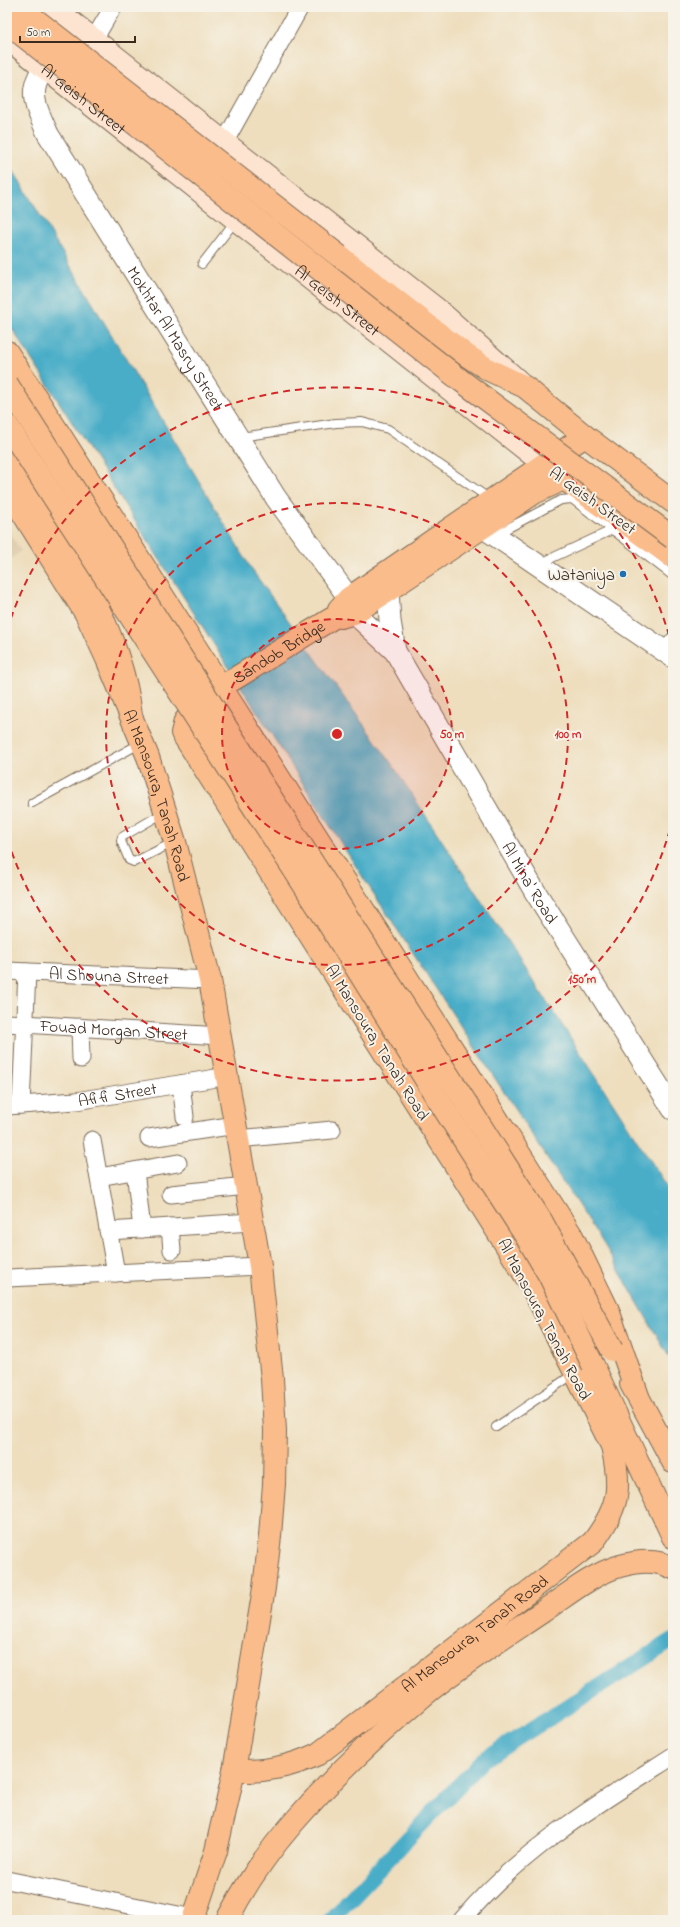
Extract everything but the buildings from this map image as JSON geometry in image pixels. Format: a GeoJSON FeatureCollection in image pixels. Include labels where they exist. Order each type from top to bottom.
{"type":"FeatureCollection","features":[{"type":"Feature","properties":{"kind":"main road"},"geometry":{"type":"LineString","coordinates":[[19,7],[466,355],[490,370],[525,387]]}},
{"type":"Feature","properties":{"kind":"main road"},"geometry":{"type":"LineString","coordinates":[[52,7],[93,41],[224,141],[440,311],[525,387],[585,436],[673,502]]}},
{"type":"Feature","properties":{"kind":"main road"},"geometry":{"type":"LineString","coordinates":[[7,23],[459,379],[673,538]]}},
{"type":"Feature","properties":{"kind":"main road","name":"Al Geish Street"},"geometry":{"type":"LineString","coordinates":[[7,38],[543,464],[673,557]]}},
{"type":"Feature","properties":{"kind":"main road"},"geometry":{"type":"LineString","coordinates":[[7,352],[227,682],[572,1236],[608,1310],[638,1396]]}},
{"type":"Feature","properties":{"kind":"main road"},"geometry":{"type":"LineString","coordinates":[[7,384],[542,1222],[673,1462]]}},
{"type":"Feature","properties":{"kind":"main road"},"geometry":{"type":"LineString","coordinates":[[7,405],[187,678],[200,686],[227,682]]}},
{"type":"Feature","properties":{"kind":"main road"},"geometry":{"type":"LineString","coordinates":[[7,425],[322,913],[446,1112],[529,1241],[549,1275],[584,1369],[673,1537]]}},
{"type":"Feature","properties":{"kind":"main road"},"geometry":{"type":"LineString","coordinates":[[346,609],[500,502],[543,464],[585,436]]}},
{"type":"Feature","properties":{"kind":"main road"},"geometry":{"type":"LineString","coordinates":[[7,459],[88,587],[98,606],[123,672],[132,716]]}},
{"type":"Feature","properties":{"kind":"main road"},"geometry":{"type":"LineString","coordinates":[[500,502],[534,493],[564,479]]}},
{"type":"Feature","properties":{"kind":"main road","name":"Al Mansoura, Tanah Road"},"geometry":{"type":"LineString","coordinates":[[7,488],[86,614],[132,716],[175,842],[210,980],[260,1266],[272,1379],[275,1431],[274,1484],[264,1588],[234,1771],[216,1852],[193,1919]]}},
{"type":"Feature","properties":{"kind":"main road"},"geometry":{"type":"LineString","coordinates":[[346,609],[388,590],[490,531],[500,502]]}},
{"type":"Feature","properties":{"kind":"main road","name":"Sandob Bridge"},"geometry":{"type":"LineString","coordinates":[[227,682],[346,609]]}},
{"type":"Feature","properties":{"kind":"main road","name":"Al Mansoura, Tanah Road"},"geometry":{"type":"LineString","coordinates":[[227,682],[195,709],[185,721],[182,727],[185,739],[513,1254],[549,1319],[584,1369],[612,1446],[618,1471],[616,1497],[608,1521],[592,1542],[418,1688],[318,1754],[298,1763],[277,1769],[256,1772],[234,1771]]}},
{"type":"Feature","properties":{"kind":"main road"},"geometry":{"type":"LineString","coordinates":[[227,1920],[242,1891],[266,1856],[293,1823],[374,1739],[418,1688],[486,1650],[596,1576],[619,1566],[637,1562],[658,1562],[673,1568]]}},
{"type":"Feature","properties":{"kind":"street"},"geometry":{"type":"LineString","coordinates":[[93,41],[113,7]]}},
{"type":"Feature","properties":{"kind":"street"},"geometry":{"type":"LineString","coordinates":[[224,141],[300,7]]}},
{"type":"Feature","properties":{"kind":"street","name":"Mokhtar Al Masry Street"},"geometry":{"type":"LineString","coordinates":[[74,25],[43,67],[34,88],[34,99],[48,134],[237,438],[346,609]]}},
{"type":"Feature","properties":{"kind":"street"},"geometry":{"type":"LineString","coordinates":[[490,531],[538,565],[669,647]]}},
{"type":"Feature","properties":{"kind":"street","name":"Al Mina' Road"},"geometry":{"type":"LineString","coordinates":[[388,590],[390,621],[395,651]]}},
{"type":"Feature","properties":{"kind":"street","name":"Al Mina' Road"},"geometry":{"type":"LineString","coordinates":[[346,609],[395,651],[534,890],[673,1109]]}},
{"type":"Feature","properties":{"kind":"street","name":"Al Shouna Street"},"geometry":{"type":"LineString","coordinates":[[7,971],[210,980]]}},
{"type":"Feature","properties":{"kind":"street"},"geometry":{"type":"LineString","coordinates":[[14,1106],[25,1024],[27,972]]}},
{"type":"Feature","properties":{"kind":"street","name":"Fouad Morgan Street"},"geometry":{"type":"LineString","coordinates":[[7,1023],[221,1036]]}},
{"type":"Feature","properties":{"kind":"street"},"geometry":{"type":"LineString","coordinates":[[80,1028],[81,1059]]}},
{"type":"Feature","properties":{"kind":"street","name":"Afifi Street"},"geometry":{"type":"LineString","coordinates":[[14,1106],[76,1101],[228,1076]]}},
{"type":"Feature","properties":{"kind":"street"},"geometry":{"type":"LineString","coordinates":[[181,1084],[185,1117]]}},
{"type":"Feature","properties":{"kind":"street"},"geometry":{"type":"LineString","coordinates":[[149,1138],[237,1132],[332,1130]]}},
{"type":"Feature","properties":{"kind":"street"},"geometry":{"type":"LineString","coordinates":[[92,1140],[116,1273]]}},
{"type":"Feature","properties":{"kind":"street"},"geometry":{"type":"LineString","coordinates":[[99,1177],[178,1163]]}},
{"type":"Feature","properties":{"kind":"street"},"geometry":{"type":"LineString","coordinates":[[134,1171],[142,1229]]}},
{"type":"Feature","properties":{"kind":"street"},"geometry":{"type":"LineString","coordinates":[[171,1194],[246,1186]]}},
{"type":"Feature","properties":{"kind":"street"},"geometry":{"type":"LineString","coordinates":[[108,1232],[252,1222]]}},
{"type":"Feature","properties":{"kind":"street"},"geometry":{"type":"LineString","coordinates":[[170,1227],[172,1250]]}},
{"type":"Feature","properties":{"kind":"street"},"geometry":{"type":"LineString","coordinates":[[8,1278],[260,1266]]}},
{"type":"Feature","properties":{"kind":"street"},"geometry":{"type":"LineString","coordinates":[[462,1920],[484,1894],[519,1861],[594,1806],[673,1756]]}},
{"type":"Feature","properties":{"kind":"street"},"geometry":{"type":"LineString","coordinates":[[7,1880],[193,1919]]}},
{"type":"Feature","properties":{"kind":"lane"},"geometry":{"type":"LineString","coordinates":[[202,264],[236,220]]}},
{"type":"Feature","properties":{"kind":"lane"},"geometry":{"type":"LineString","coordinates":[[237,438],[336,423],[362,422],[388,429],[500,502]]}},
{"type":"Feature","properties":{"kind":"lane"},"geometry":{"type":"LineString","coordinates":[[490,531],[566,499],[572,499],[673,576]]}},
{"type":"Feature","properties":{"kind":"lane"},"geometry":{"type":"LineString","coordinates":[[538,565],[612,530]]}},
{"type":"Feature","properties":{"kind":"lane"},"geometry":{"type":"LineString","coordinates":[[32,803],[142,742]]}},
{"type":"Feature","properties":{"kind":"lane"},"geometry":{"type":"LineString","coordinates":[[165,812],[122,837],[121,841],[129,860],[134,862],[175,842]]}},
{"type":"Feature","properties":{"kind":"lane"},"geometry":{"type":"LineString","coordinates":[[496,1427],[584,1369]]}},
{"type":"Feature","properties":{"kind":"shaded area"},"geometry":{"type":"Polygon","coordinates":[[[7,528],[21,551],[7,562],[7,528]]]}},
{"type":"Feature","properties":{"kind":"water"},"geometry":{"type":"Polygon","coordinates":[[[7,160],[252,570],[392,764],[673,1195],[673,1364],[605,1246],[364,879],[7,321],[7,160]]]}},
{"type":"Feature","properties":{"kind":"waterway"},"geometry":{"type":"LineString","coordinates":[[330,1920],[483,1760],[673,1640]]}},
{"type":"Feature","properties":{"kind":"place","name":"Wataniya"},"geometry":{"type":"Point","coordinates":[623,574]}}]}
